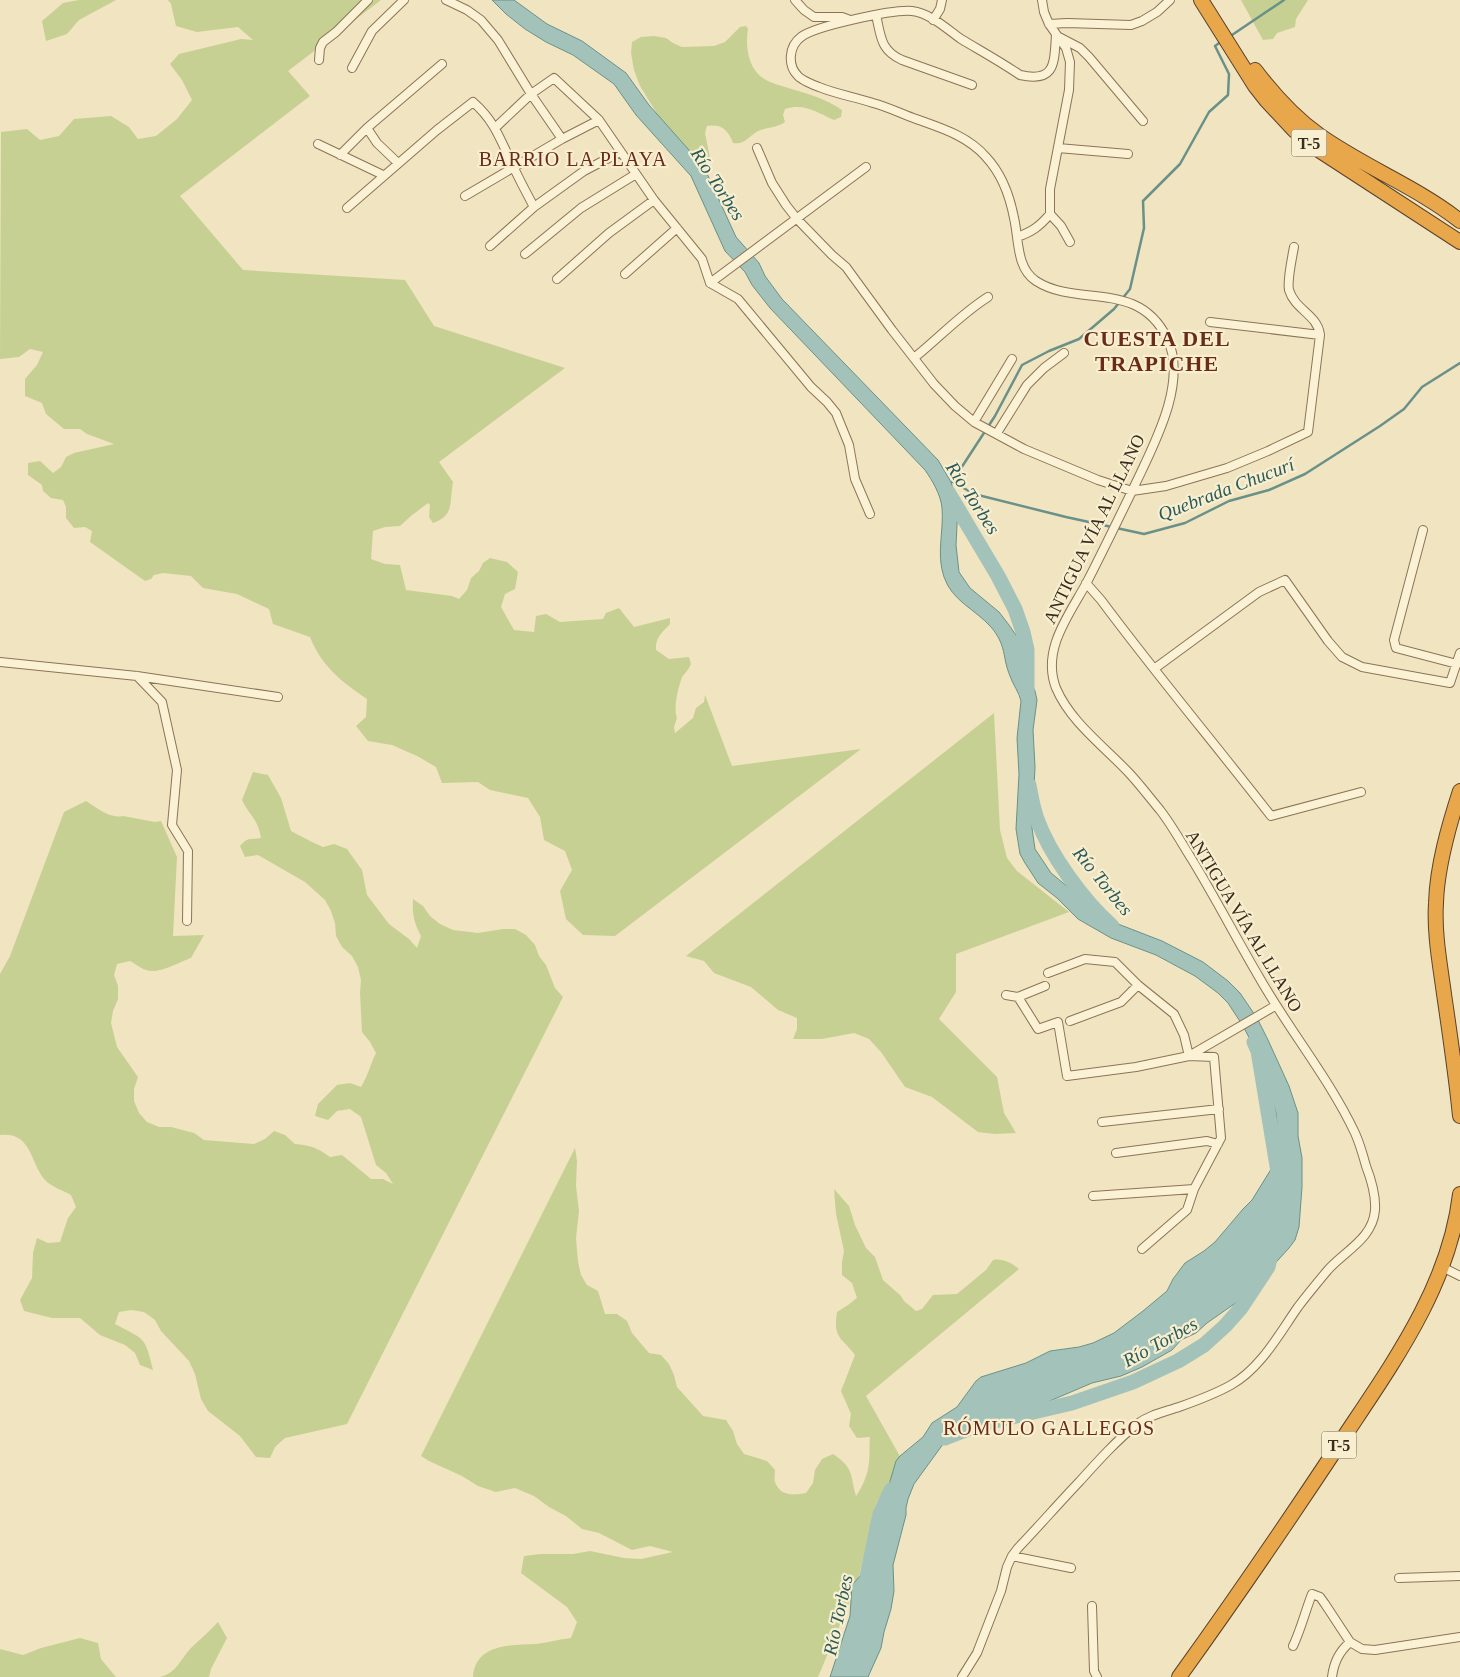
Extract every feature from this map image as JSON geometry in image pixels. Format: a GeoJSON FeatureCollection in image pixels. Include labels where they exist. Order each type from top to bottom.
{"type":"FeatureCollection","features":[{"type":"Feature","properties":{"kind":"highway","name":"T-5"},"geometry":{"type":"LineString","coordinates":[[1201,0],[1255,86],[1294,130],[1317,149],[1460,242]]}},
{"type":"Feature","properties":{"kind":"highway","name":"T-5"},"geometry":{"type":"LineString","coordinates":[[1211,0],[1246,59],[1285,108],[1325,139],[1370,167],[1434,202],[1460,221]]}},
{"type":"Feature","properties":{"kind":"highway"},"geometry":{"type":"LineString","coordinates":[[1460,790],[1451,818],[1438,878],[1436,903],[1436,928],[1460,1116]]}},
{"type":"Feature","properties":{"kind":"highway","name":"T-5"},"geometry":{"type":"LineString","coordinates":[[1179,1677],[1238,1596],[1368,1403],[1412,1330],[1456,1243],[1460,1194]]}},
{"type":"Feature","properties":{"kind":"street"},"geometry":{"type":"LineString","coordinates":[[319,60],[320,48],[323,42],[336,32],[368,0]]}},
{"type":"Feature","properties":{"kind":"street"},"geometry":{"type":"LineString","coordinates":[[352,68],[372,31],[404,0]]}},
{"type":"Feature","properties":{"kind":"street"},"geometry":{"type":"LineString","coordinates":[[446,0],[467,10],[481,20],[498,40],[531,94],[562,139]]}},
{"type":"Feature","properties":{"kind":"street"},"geometry":{"type":"LineString","coordinates":[[795,0],[814,17],[842,17],[850,20]]}},
{"type":"Feature","properties":{"kind":"street"},"geometry":{"type":"LineString","coordinates":[[933,20],[940,9],[942,0]]}},
{"type":"Feature","properties":{"kind":"street"},"geometry":{"type":"LineString","coordinates":[[1017,237],[1030,233],[1041,226],[1050,214],[1050,189],[1069,90],[1070,62],[1066,48],[1049,24],[1042,0]]}},
{"type":"Feature","properties":{"kind":"street"},"geometry":{"type":"LineString","coordinates":[[1049,24],[1067,22],[1131,25],[1149,17],[1170,0]]}},
{"type":"Feature","properties":{"kind":"street","name":"ANTIGUA VÍA AL LLANO"},"geometry":{"type":"LineString","coordinates":[[962,1677],[977,1653],[1001,1591],[1012,1556],[1102,1458],[1142,1419],[1177,1408],[1238,1382],[1267,1352],[1332,1264],[1366,1235],[1375,1210],[1372,1181],[1356,1136],[1335,1096],[1275,1006],[1226,917],[1164,815],[1130,773],[1089,733],[1070,711],[1057,690],[1052,666],[1054,647],[1067,615],[1086,584],[1121,516],[1155,440],[1168,404],[1174,378],[1174,365],[1166,336],[1147,312],[1127,302],[1104,296],[1062,290],[1041,284],[1026,272],[1014,216],[1002,181],[991,162],[968,141],[937,126],[875,103],[820,88],[797,75],[792,68],[790,60],[790,50],[798,38],[813,32],[850,20],[896,11],[916,11],[1020,75],[1033,78],[1046,74],[1053,66],[1056,35]]}},
{"type":"Feature","properties":{"kind":"street"},"geometry":{"type":"LineString","coordinates":[[876,15],[882,45],[891,54],[902,60],[972,85]]}},
{"type":"Feature","properties":{"kind":"street"},"geometry":{"type":"LineString","coordinates":[[1056,35],[1080,48],[1143,122]]}},
{"type":"Feature","properties":{"kind":"street"},"geometry":{"type":"LineString","coordinates":[[340,155],[367,128],[442,64]]}},
{"type":"Feature","properties":{"kind":"street"},"geometry":{"type":"LineString","coordinates":[[495,128],[531,94],[554,78],[599,120],[654,200],[702,259],[710,283],[738,299],[811,387],[836,413],[849,445],[855,479],[870,514]]}},
{"type":"Feature","properties":{"kind":"street"},"geometry":{"type":"LineString","coordinates":[[347,208],[398,163],[473,102],[484,111],[495,128],[534,207]]}},
{"type":"Feature","properties":{"kind":"street"},"geometry":{"type":"LineString","coordinates":[[465,196],[562,139],[599,120]]}},
{"type":"Feature","properties":{"kind":"street"},"geometry":{"type":"LineString","coordinates":[[367,128],[377,143],[398,163]]}},
{"type":"Feature","properties":{"kind":"street"},"geometry":{"type":"LineString","coordinates":[[318,144],[383,176]]}},
{"type":"Feature","properties":{"kind":"street"},"geometry":{"type":"LineString","coordinates":[[758,148],[772,183],[797,220],[846,267],[914,358],[955,406],[974,422],[1024,449],[1098,480],[1132,491],[1166,486],[1227,468],[1308,432],[1320,335],[1319,327],[1298,306],[1288,288],[1294,247]]}},
{"type":"Feature","properties":{"kind":"street"},"geometry":{"type":"LineString","coordinates":[[1058,148],[1128,154]]}},
{"type":"Feature","properties":{"kind":"street"},"geometry":{"type":"LineString","coordinates":[[490,246],[534,207],[584,171],[620,152]]}},
{"type":"Feature","properties":{"kind":"street"},"geometry":{"type":"LineString","coordinates":[[710,283],[866,167]]}},
{"type":"Feature","properties":{"kind":"street"},"geometry":{"type":"LineString","coordinates":[[525,254],[581,208],[636,174]]}},
{"type":"Feature","properties":{"kind":"street"},"geometry":{"type":"LineString","coordinates":[[557,279],[609,233],[654,200]]}},
{"type":"Feature","properties":{"kind":"street"},"geometry":{"type":"LineString","coordinates":[[1050,214],[1061,226],[1070,242]]}},
{"type":"Feature","properties":{"kind":"street"},"geometry":{"type":"LineString","coordinates":[[625,274],[677,228]]}},
{"type":"Feature","properties":{"kind":"street"},"geometry":{"type":"LineString","coordinates":[[914,358],[935,342],[975,305],[988,297]]}},
{"type":"Feature","properties":{"kind":"street"},"geometry":{"type":"LineString","coordinates":[[1210,322],[1320,335]]}},
{"type":"Feature","properties":{"kind":"street"},"geometry":{"type":"LineString","coordinates":[[997,433],[1026,385],[1064,352]]}},
{"type":"Feature","properties":{"kind":"street"},"geometry":{"type":"LineString","coordinates":[[974,422],[1012,359]]}},
{"type":"Feature","properties":{"kind":"street"},"geometry":{"type":"LineString","coordinates":[[1423,530],[1394,640],[1396,648],[1457,664]]}},
{"type":"Feature","properties":{"kind":"street"},"geometry":{"type":"LineString","coordinates":[[1154,669],[1259,592],[1285,580],[1342,658],[1362,667],[1450,683],[1460,653]]}},
{"type":"Feature","properties":{"kind":"street"},"geometry":{"type":"LineString","coordinates":[[1086,584],[1101,600],[1271,816],[1361,792]]}},
{"type":"Feature","properties":{"kind":"street"},"geometry":{"type":"LineString","coordinates":[[0,662],[137,676],[278,697]]}},
{"type":"Feature","properties":{"kind":"street"},"geometry":{"type":"LineString","coordinates":[[137,676],[162,702],[177,770],[172,825],[188,851],[187,921]]}},
{"type":"Feature","properties":{"kind":"street"},"geometry":{"type":"LineString","coordinates":[[1048,973],[1085,959],[1115,962],[1138,985],[1174,1014],[1184,1035],[1189,1056]]}},
{"type":"Feature","properties":{"kind":"street"},"geometry":{"type":"LineString","coordinates":[[1070,1021],[1121,1002],[1138,985]]}},
{"type":"Feature","properties":{"kind":"street"},"geometry":{"type":"LineString","coordinates":[[1006,995],[1018,997],[1045,986]]}},
{"type":"Feature","properties":{"kind":"street"},"geometry":{"type":"LineString","coordinates":[[1018,997],[1038,1029],[1058,1022],[1066,1076],[1136,1067],[1189,1056],[1214,1057],[1220,1109],[1221,1138],[1194,1189],[1186,1210],[1142,1249]]}},
{"type":"Feature","properties":{"kind":"street"},"geometry":{"type":"LineString","coordinates":[[1189,1056],[1275,1006]]}},
{"type":"Feature","properties":{"kind":"street"},"geometry":{"type":"LineString","coordinates":[[1102,1122],[1220,1109]]}},
{"type":"Feature","properties":{"kind":"street"},"geometry":{"type":"LineString","coordinates":[[1116,1153],[1207,1141],[1218,1144]]}},
{"type":"Feature","properties":{"kind":"street"},"geometry":{"type":"LineString","coordinates":[[1093,1196],[1194,1189]]}},
{"type":"Feature","properties":{"kind":"street"},"geometry":{"type":"LineString","coordinates":[[1442,1268],[1460,1276]]}},
{"type":"Feature","properties":{"kind":"street"},"geometry":{"type":"LineString","coordinates":[[1012,1556],[1071,1568]]}},
{"type":"Feature","properties":{"kind":"street"},"geometry":{"type":"LineString","coordinates":[[1399,1578],[1460,1576]]}},
{"type":"Feature","properties":{"kind":"street"},"geometry":{"type":"LineString","coordinates":[[1293,1646],[1312,1594],[1320,1597],[1350,1642],[1362,1649],[1376,1650],[1460,1637]]}},
{"type":"Feature","properties":{"kind":"street"},"geometry":{"type":"LineString","coordinates":[[1092,1606],[1094,1671],[1097,1677]]}},
{"type":"Feature","properties":{"kind":"street"},"geometry":{"type":"LineString","coordinates":[[1332,1677],[1333,1665],[1341,1650],[1350,1642]]}},
{"type":"Feature","properties":{"kind":"green space"},"geometry":{"type":"Polygon","coordinates":[[[79,0],[116,0],[79,20],[67,34],[46,41],[42,21],[63,3],[79,0]]]}},
{"type":"Feature","properties":{"kind":"green space"},"geometry":{"type":"Polygon","coordinates":[[[168,0],[381,0],[288,71],[310,96],[180,196],[243,270],[405,280],[434,326],[565,368],[439,462],[453,482],[448,512],[440,520],[433,523],[429,517],[430,505],[428,503],[400,526],[385,527],[373,531],[371,559],[385,564],[400,565],[406,590],[452,596],[459,599],[467,590],[471,578],[479,571],[483,563],[490,558],[507,562],[518,572],[515,589],[505,594],[501,607],[514,630],[534,632],[536,616],[546,614],[560,622],[603,619],[606,613],[619,608],[634,627],[670,618],[670,624],[658,638],[656,650],[669,659],[689,657],[691,664],[682,677],[678,692],[675,733],[693,718],[696,708],[704,702],[705,695],[732,766],[861,749],[615,936],[583,935],[566,919],[560,891],[572,870],[565,851],[544,840],[540,817],[528,798],[490,790],[478,782],[442,783],[436,767],[417,756],[392,745],[368,741],[356,726],[366,717],[367,699],[326,665],[310,637],[273,624],[269,609],[237,594],[203,588],[191,576],[163,573],[154,575],[151,579],[145,581],[90,542],[92,531],[85,527],[74,528],[66,518],[66,507],[63,500],[51,498],[43,491],[42,485],[28,475],[28,463],[40,461],[53,473],[61,467],[66,457],[74,453],[114,444],[87,434],[80,429],[64,429],[46,414],[42,403],[25,396],[25,379],[37,365],[43,352],[30,349],[19,357],[0,359],[1,132],[27,129],[40,140],[59,136],[74,119],[111,116],[129,127],[138,139],[156,136],[177,119],[192,100],[182,80],[170,64],[179,54],[241,39],[253,40],[238,27],[197,32],[176,26],[171,4],[168,0]]]}},
{"type":"Feature","properties":{"kind":"green space"},"geometry":{"type":"Polygon","coordinates":[[[1241,0],[1308,0],[1296,19],[1295,27],[1277,33],[1273,39],[1263,40],[1241,0]]]}},
{"type":"Feature","properties":{"kind":"green space"},"geometry":{"type":"Polygon","coordinates":[[[746,26],[748,29],[749,58],[760,76],[773,83],[829,102],[842,110],[841,117],[834,120],[816,111],[792,107],[785,109],[783,115],[785,122],[758,131],[741,143],[733,143],[729,135],[720,127],[707,126],[705,133],[710,158],[704,169],[675,143],[640,86],[634,70],[631,53],[632,42],[641,37],[654,36],[666,38],[682,47],[714,46],[725,42],[740,27],[746,26]]]}},
{"type":"Feature","properties":{"kind":"green space"},"geometry":{"type":"Polygon","coordinates":[[[994,713],[1000,830],[1007,858],[1017,871],[1069,912],[956,954],[956,992],[939,1019],[997,1077],[1004,1113],[1016,1133],[995,1134],[978,1132],[932,1097],[905,1087],[881,1052],[869,1039],[854,1033],[822,1039],[793,1039],[797,1029],[797,1018],[778,1010],[751,987],[714,973],[704,961],[686,956],[994,713]]]}},
{"type":"Feature","properties":{"kind":"green space"},"geometry":{"type":"Polygon","coordinates":[[[253,772],[268,775],[281,798],[291,831],[323,847],[334,844],[347,849],[362,870],[367,895],[389,924],[409,939],[417,948],[421,936],[414,918],[413,899],[423,906],[430,916],[440,924],[453,930],[478,933],[515,929],[526,935],[535,945],[539,956],[546,965],[555,988],[563,997],[347,1424],[285,1438],[275,1447],[270,1458],[256,1457],[240,1436],[208,1411],[201,1399],[195,1374],[189,1361],[161,1331],[155,1320],[144,1312],[131,1310],[119,1312],[115,1324],[142,1340],[148,1351],[153,1370],[140,1365],[135,1353],[125,1345],[100,1335],[80,1318],[52,1318],[24,1311],[20,1300],[32,1278],[33,1253],[37,1238],[48,1243],[60,1242],[68,1218],[76,1207],[71,1195],[49,1184],[41,1175],[25,1144],[11,1135],[0,1135],[0,974],[10,956],[64,812],[86,801],[113,816],[155,822],[161,821],[177,857],[173,936],[204,935],[191,958],[166,968],[149,971],[130,961],[117,964],[114,975],[118,986],[118,999],[111,1023],[117,1047],[138,1077],[134,1089],[134,1101],[139,1113],[147,1122],[159,1127],[171,1127],[194,1133],[204,1140],[254,1144],[265,1139],[274,1131],[285,1135],[295,1144],[314,1148],[330,1157],[342,1155],[371,1179],[383,1179],[393,1184],[386,1173],[376,1165],[361,1117],[350,1109],[337,1111],[328,1120],[315,1116],[318,1104],[337,1085],[350,1083],[361,1087],[376,1053],[362,1032],[361,980],[358,967],[336,936],[335,923],[325,900],[305,882],[258,855],[245,857],[240,846],[248,840],[261,838],[256,822],[242,800],[253,772]]]}},
{"type":"Feature","properties":{"kind":"green space"},"geometry":{"type":"Polygon","coordinates":[[[575,1148],[579,1211],[576,1238],[578,1262],[581,1275],[587,1285],[598,1291],[605,1314],[617,1314],[627,1321],[632,1333],[649,1353],[661,1355],[669,1364],[677,1387],[703,1416],[726,1420],[733,1431],[737,1444],[744,1454],[767,1461],[775,1470],[777,1487],[784,1493],[806,1493],[813,1483],[815,1470],[822,1459],[833,1454],[845,1463],[848,1468],[856,1496],[865,1480],[868,1466],[870,1437],[857,1438],[849,1426],[851,1414],[841,1391],[855,1355],[837,1332],[837,1312],[857,1298],[852,1283],[842,1275],[844,1251],[836,1214],[834,1189],[849,1206],[855,1225],[866,1248],[875,1257],[883,1280],[916,1311],[922,1309],[933,1295],[957,1294],[986,1270],[993,1260],[1007,1262],[1019,1269],[866,1396],[902,1460],[876,1504],[857,1584],[818,1677],[473,1677],[475,1666],[487,1652],[506,1646],[571,1638],[577,1622],[567,1607],[521,1573],[524,1556],[573,1554],[590,1551],[624,1558],[641,1559],[673,1552],[650,1546],[632,1550],[599,1533],[582,1529],[566,1516],[534,1496],[515,1488],[496,1492],[478,1486],[421,1456],[575,1148]]]}},
{"type":"Feature","properties":{"kind":"green space"},"geometry":{"type":"Polygon","coordinates":[[[218,1622],[227,1638],[211,1669],[209,1677],[160,1677],[175,1669],[192,1647],[218,1622]]]}},
{"type":"Feature","properties":{"kind":"green space"},"geometry":{"type":"Polygon","coordinates":[[[80,1638],[98,1643],[101,1659],[116,1677],[0,1677],[0,1649],[23,1655],[41,1648],[80,1638]]]}},
{"type":"Feature","properties":{"kind":"water"},"geometry":{"type":"Polygon","coordinates":[[[492,0],[514,0],[547,24],[582,41],[626,73],[649,105],[704,167],[736,237],[759,263],[765,276],[782,299],[938,460],[951,482],[958,506],[956,545],[959,572],[970,588],[999,612],[1018,638],[1025,670],[1035,691],[1037,700],[1033,730],[1035,767],[1032,828],[1035,849],[1051,873],[1087,907],[1118,924],[1162,941],[1203,962],[1240,993],[1257,1018],[1268,1040],[1289,1086],[1298,1113],[1298,1136],[1302,1158],[1302,1187],[1299,1227],[1295,1240],[1270,1269],[1247,1288],[1237,1302],[1196,1333],[1181,1340],[1172,1350],[1142,1367],[1121,1376],[1092,1383],[1036,1408],[1002,1415],[976,1424],[946,1440],[914,1484],[908,1499],[906,1515],[893,1565],[894,1591],[891,1609],[881,1648],[868,1677],[830,1677],[850,1616],[852,1585],[860,1576],[869,1559],[873,1533],[886,1502],[896,1461],[923,1437],[932,1423],[957,1407],[981,1377],[1026,1363],[1050,1351],[1093,1343],[1114,1333],[1167,1291],[1185,1263],[1215,1242],[1252,1200],[1273,1166],[1278,1135],[1276,1113],[1265,1074],[1254,1047],[1228,1003],[1195,976],[1156,955],[1111,938],[1078,919],[1057,898],[1038,883],[1020,854],[1016,829],[1019,774],[1017,738],[1021,701],[1010,676],[1000,640],[985,621],[958,599],[944,577],[940,551],[941,503],[936,488],[925,470],[770,308],[752,285],[745,272],[725,251],[691,176],[636,115],[614,84],[573,55],[525,29],[492,0]]]}},
{"type":"Feature","properties":{"kind":"waterway"},"geometry":{"type":"LineString","coordinates":[[1229,37],[1284,0]]}},
{"type":"Feature","properties":{"kind":"waterway"},"geometry":{"type":"LineString","coordinates":[[952,482],[995,416],[1022,365],[1049,351],[1079,339],[1114,309],[1130,289],[1144,228],[1143,201],[1180,164],[1209,112],[1228,95],[1229,74],[1215,46],[1222,41]]}},
{"type":"Feature","properties":{"kind":"waterway","name":"Quebrada Chucurí"},"geometry":{"type":"LineString","coordinates":[[953,482],[974,494],[1144,534],[1185,523],[1229,501],[1269,490],[1305,474],[1404,409],[1422,387],[1460,363]]}},
{"type":"Feature","properties":{"kind":"waterway","name":"Río Torbes"},"geometry":{"type":"LineString","coordinates":[[948,492],[998,576],[1015,609],[1027,650],[1027,694]]}},
{"type":"Feature","properties":{"kind":"waterway","name":"Río Torbes"},"geometry":{"type":"LineString","coordinates":[[1029,785],[1037,819],[1050,847],[1068,876],[1112,926]]}},
{"type":"Feature","properties":{"kind":"waterway","name":"Río Torbes"},"geometry":{"type":"LineString","coordinates":[[1254,1042],[1258,1051],[1278,1172]]}},
{"type":"Feature","properties":{"kind":"waterway","name":"Río Torbes"},"geometry":{"type":"LineString","coordinates":[[945,1438],[978,1425],[1072,1403],[1133,1382],[1178,1361],[1204,1345],[1225,1326],[1241,1308],[1268,1267],[1270,1258]]}},
{"type":"Feature","properties":{"kind":"waterway","name":"Río Torbes"},"geometry":{"type":"LineString","coordinates":[[867,1576],[880,1514],[891,1490]]}},
{"type":"Feature","properties":{"kind":"district","name":"BARRIO LA PLAYA"},"geometry":{"type":"Point","coordinates":[573,159]}},
{"type":"Feature","properties":{"kind":"district","name":"CUESTA DEL TRAPICHE"},"geometry":{"type":"Point","coordinates":[1157,350]}},
{"type":"Feature","properties":{"kind":"district","name":"RÓMULO GALLEGOS"},"geometry":{"type":"Point","coordinates":[1049,1428]}}]}
